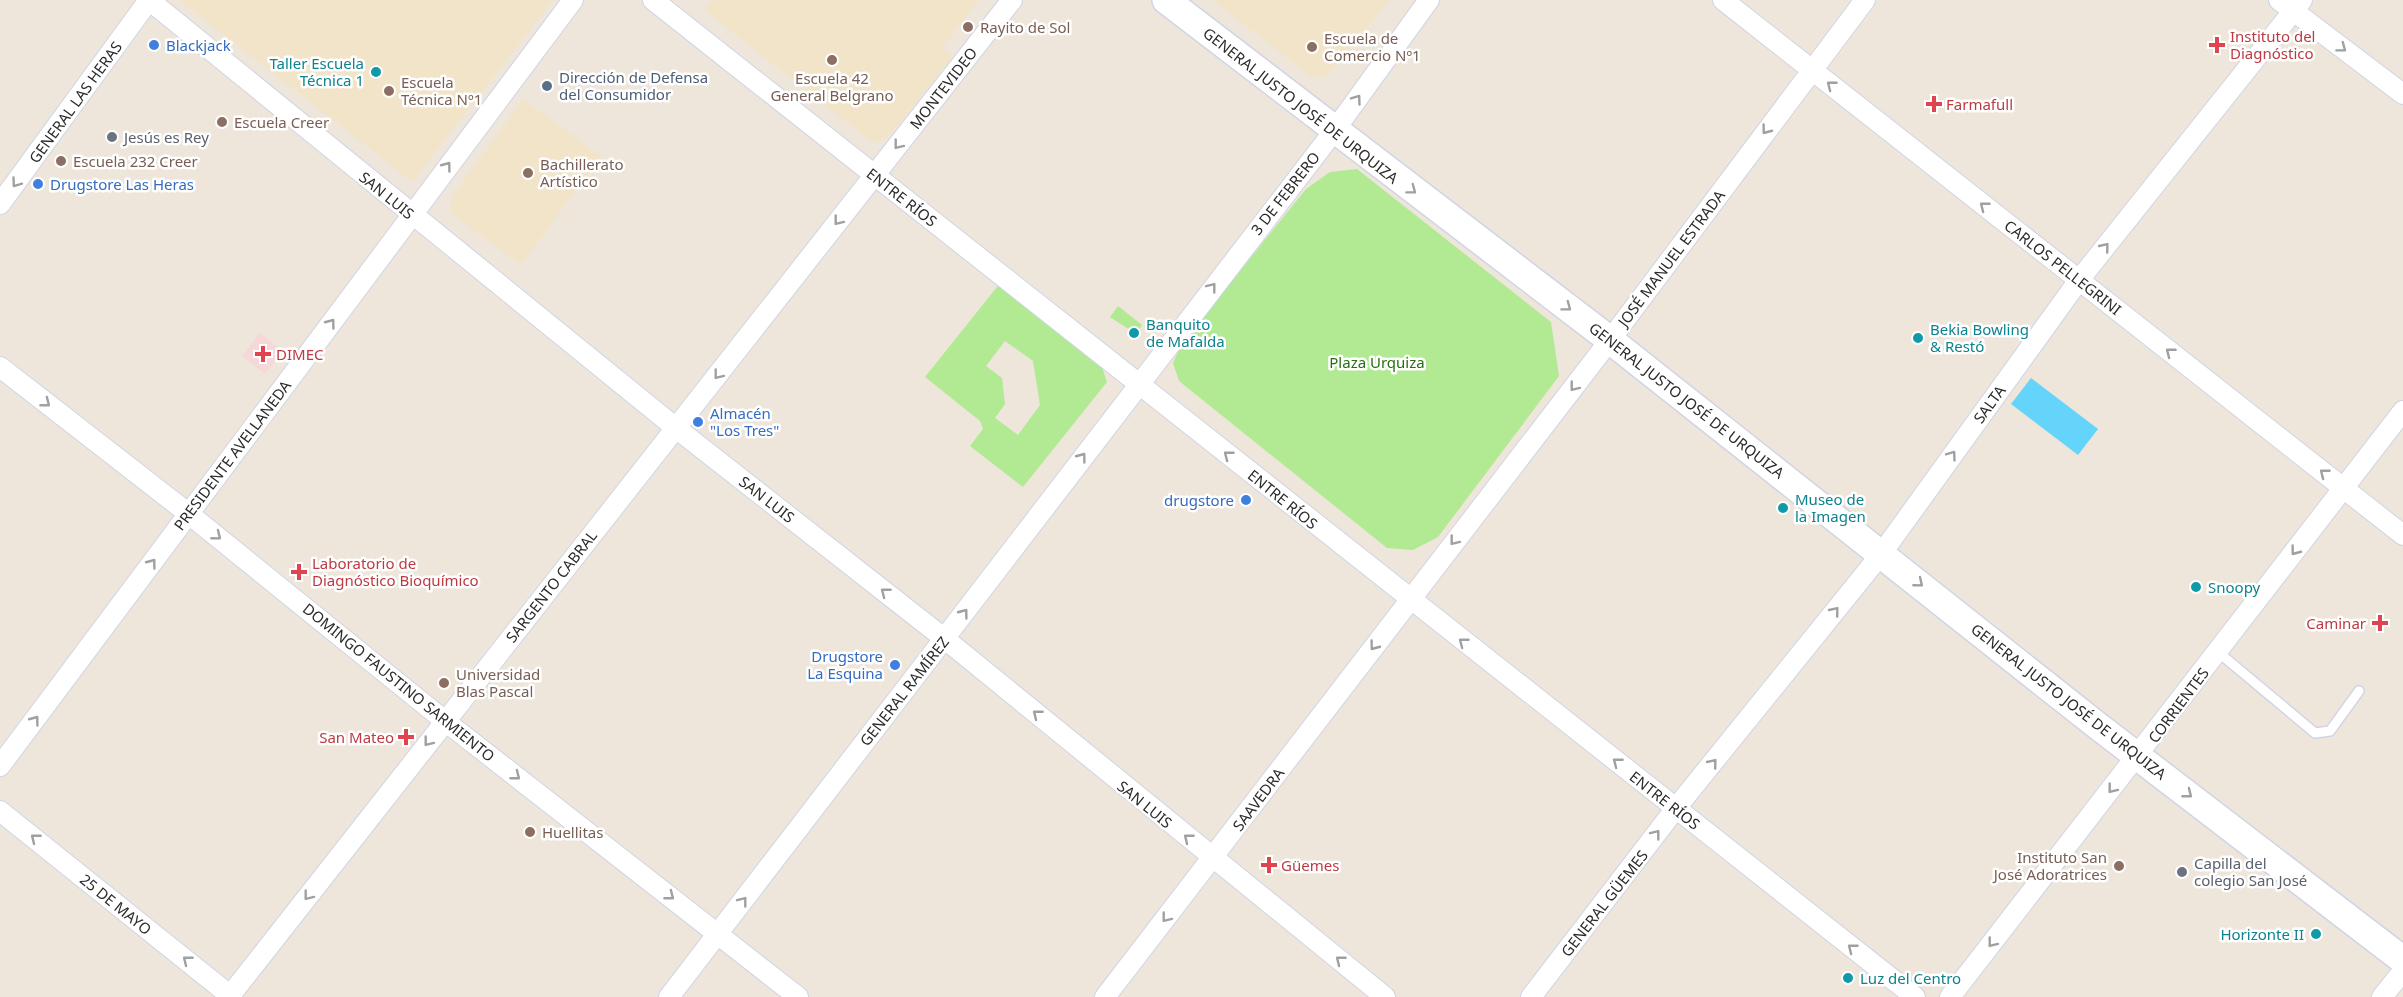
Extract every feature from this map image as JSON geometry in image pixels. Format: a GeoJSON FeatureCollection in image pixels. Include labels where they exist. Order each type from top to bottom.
{"type":"FeatureCollection","features":[{"type":"Feature","properties":{"kind":"street","name":"GENERAL LAS HERAS"},"geometry":{"type":"LineString","coordinates":[[0,204],[149,0]]}},
{"type":"Feature","properties":{"kind":"street","name":"SAN LUIS"},"geometry":{"type":"LineString","coordinates":[[149,0],[676,428],[945,639],[1212,859],[1385,997]]}},
{"type":"Feature","properties":{"kind":"street","name":"PRESIDENTE AVELLANEDA"},"geometry":{"type":"LineString","coordinates":[[0,766],[573,0]]}},
{"type":"Feature","properties":{"kind":"street","name":"ENTRE RÍOS"},"geometry":{"type":"LineString","coordinates":[[652,0],[1915,997]]}},
{"type":"Feature","properties":{"kind":"street","name":"MONTEVIDEO"},"geometry":{"type":"LineString","coordinates":[[874,175],[1012,0]]}},
{"type":"Feature","properties":{"kind":"street","name":"GENERAL JUSTO JOSÉ DE URQUIZA"},"geometry":{"type":"LineString","coordinates":[[1166,0],[1334,131],[1610,340],[2138,756],[2403,960]]}},
{"type":"Feature","properties":{"kind":"street","name":"3 DE FEBRERO"},"geometry":{"type":"LineString","coordinates":[[1138,383],[1334,131],[1429,0]]}},
{"type":"Feature","properties":{"kind":"street","name":"CARLOS PELLEGRINI"},"geometry":{"type":"LineString","coordinates":[[1723,0],[2403,535]]}},
{"type":"Feature","properties":{"kind":"street","name":"JOSÉ MANUEL ESTRADA"},"geometry":{"type":"LineString","coordinates":[[1409,599],[1610,340],[1865,0]]}},
{"type":"Feature","properties":{"kind":"street"},"geometry":{"type":"LineString","coordinates":[[2291,4],[2403,94]]}},
{"type":"Feature","properties":{"kind":"street","name":"SALTA"},"geometry":{"type":"LineString","coordinates":[[1676,808],[1882,553],[2079,280],[2291,4]]}},
{"type":"Feature","properties":{"kind":"street","name":"SARGENTO CABRAL"},"geometry":{"type":"LineString","coordinates":[[230,996],[874,175]]}},
{"type":"Feature","properties":{"kind":"street","name":"DOMINGO FAUSTINO SARMIENTO"},"geometry":{"type":"LineString","coordinates":[[0,367],[189,514],[445,721],[798,997]]}},
{"type":"Feature","properties":{"kind":"street","name":"GENERAL RAMÍREZ"},"geometry":{"type":"LineString","coordinates":[[669,997],[945,639],[1138,383]]}},
{"type":"Feature","properties":{"kind":"street","name":"CORRIENTES"},"geometry":{"type":"LineString","coordinates":[[1950,997],[2403,411]]}},
{"type":"Feature","properties":{"kind":"street","name":"SAAVEDRA"},"geometry":{"type":"LineString","coordinates":[[1105,997],[1409,599]]}},
{"type":"Feature","properties":{"kind":"street","name":"GENERAL GÜEMES"},"geometry":{"type":"LineString","coordinates":[[1531,997],[1676,808]]}},
{"type":"Feature","properties":{"kind":"street","name":"25 DE MAYO"},"geometry":{"type":"LineString","coordinates":[[0,811],[230,996]]}},
{"type":"Feature","properties":{"kind":"street"},"geometry":{"type":"LineString","coordinates":[[2382,997],[2403,971]]}},
{"type":"Feature","properties":{"kind":"lane"},"geometry":{"type":"LineString","coordinates":[[2218,652],[2315,733],[2330,731],[2359,691]]}},
{"type":"Feature","properties":{"kind":"shaded area","name":"Escuela Técnica Nº1"},"geometry":{"type":"Polygon","coordinates":[[[179,0],[553,0],[412,182],[179,0]]]}},
{"type":"Feature","properties":{"kind":"shaded area"},"geometry":{"type":"Polygon","coordinates":[[[712,0],[979,0],[942,48],[953,57],[886,139],[873,143],[704,10],[712,0]]]}},
{"type":"Feature","properties":{"kind":"shaded area","name":"Escuela de Comercio Nº1"},"geometry":{"type":"Polygon","coordinates":[[[1212,0],[1390,0],[1328,75],[1312,77],[1212,0]]]}},
{"type":"Feature","properties":{"kind":"shaded area","name":"Bachillerato Artístico"},"geometry":{"type":"Polygon","coordinates":[[[523,99],[601,156],[521,265],[450,213],[451,198],[523,99]]]}},
{"type":"Feature","properties":{"kind":"shaded area","name":"DIMEC"},"geometry":{"type":"Polygon","coordinates":[[[260,333],[283,351],[265,374],[242,356],[260,333]]]}},
{"type":"Feature","properties":{"kind":"green space","name":"Plaza Urquiza"},"geometry":{"type":"Polygon","coordinates":[[[1357,169],[1551,322],[1559,376],[1438,537],[1413,550],[1387,548],[1179,381],[1173,363],[1182,343],[1306,189],[1330,172],[1357,169]]]}},
{"type":"Feature","properties":{"kind":"green space"},"geometry":{"type":"Polygon","coordinates":[[[1001,282],[1100,361],[1107,382],[1023,487],[970,446],[983,429],[980,421],[925,377],[1001,282]],[[1005,341],[986,366],[1002,378],[1005,404],[995,418],[1018,435],[1040,405],[1033,361],[1005,341]]]}},
{"type":"Feature","properties":{"kind":"green space"},"geometry":{"type":"Polygon","coordinates":[[[1118,306],[1142,325],[1136,334],[1110,317],[1118,306]]]}},
{"type":"Feature","properties":{"kind":"water"},"geometry":{"type":"Polygon","coordinates":[[[2031,378],[2098,429],[2078,455],[2011,404],[2031,378]]]}},
{"type":"Feature","properties":{"kind":"place","name":"Rayito de Sol"},"geometry":{"type":"Point","coordinates":[968,27]}},
{"type":"Feature","properties":{"kind":"place","name":"Blackjack"},"geometry":{"type":"Point","coordinates":[154,45]}},
{"type":"Feature","properties":{"kind":"place","name":"Instituto del Diagnóstico"},"geometry":{"type":"Point","coordinates":[2217,45]}},
{"type":"Feature","properties":{"kind":"place","name":"Escuela de Comercio Nº1"},"geometry":{"type":"Point","coordinates":[1312,47]}},
{"type":"Feature","properties":{"kind":"place","name":"Escuela 42 General Belgrano"},"geometry":{"type":"Point","coordinates":[832,60]}},
{"type":"Feature","properties":{"kind":"place","name":"Taller Escuela Técnica 1"},"geometry":{"type":"Point","coordinates":[376,72]}},
{"type":"Feature","properties":{"kind":"place","name":"Dirección de Defensa del Consumidor"},"geometry":{"type":"Point","coordinates":[547,86]}},
{"type":"Feature","properties":{"kind":"place","name":"Escuela Técnica Nº1"},"geometry":{"type":"Point","coordinates":[389,91]}},
{"type":"Feature","properties":{"kind":"place","name":"Farmafull"},"geometry":{"type":"Point","coordinates":[1934,104]}},
{"type":"Feature","properties":{"kind":"place","name":"Escuela Creer"},"geometry":{"type":"Point","coordinates":[222,122]}},
{"type":"Feature","properties":{"kind":"place","name":"Jesús es Rey"},"geometry":{"type":"Point","coordinates":[112,137]}},
{"type":"Feature","properties":{"kind":"place","name":"Escuela 232 Creer"},"geometry":{"type":"Point","coordinates":[61,161]}},
{"type":"Feature","properties":{"kind":"place","name":"Bachillerato Artístico"},"geometry":{"type":"Point","coordinates":[528,173]}},
{"type":"Feature","properties":{"kind":"place","name":"Drugstore Las Heras"},"geometry":{"type":"Point","coordinates":[38,184]}},
{"type":"Feature","properties":{"kind":"place","name":"Banquito de Mafalda"},"geometry":{"type":"Point","coordinates":[1134,333]}},
{"type":"Feature","properties":{"kind":"place","name":"Bekia Bowling & Restó"},"geometry":{"type":"Point","coordinates":[1918,338]}},
{"type":"Feature","properties":{"kind":"place","name":"DIMEC"},"geometry":{"type":"Point","coordinates":[263,354]}},
{"type":"Feature","properties":{"kind":"place","name":"Almacén \"Los Tres\""},"geometry":{"type":"Point","coordinates":[698,422]}},
{"type":"Feature","properties":{"kind":"place","name":"drugstore"},"geometry":{"type":"Point","coordinates":[1246,500]}},
{"type":"Feature","properties":{"kind":"place","name":"Museo de la Imagen"},"geometry":{"type":"Point","coordinates":[1783,508]}},
{"type":"Feature","properties":{"kind":"place","name":"Laboratorio de Diagnóstico Bioquímico"},"geometry":{"type":"Point","coordinates":[299,572]}},
{"type":"Feature","properties":{"kind":"place","name":"Snoopy"},"geometry":{"type":"Point","coordinates":[2196,587]}},
{"type":"Feature","properties":{"kind":"place","name":"Caminar"},"geometry":{"type":"Point","coordinates":[2380,623]}},
{"type":"Feature","properties":{"kind":"place","name":"Drugstore La Esquina"},"geometry":{"type":"Point","coordinates":[895,665]}},
{"type":"Feature","properties":{"kind":"place","name":"Universidad Blas Pascal"},"geometry":{"type":"Point","coordinates":[444,683]}},
{"type":"Feature","properties":{"kind":"place","name":"San Mateo"},"geometry":{"type":"Point","coordinates":[406,737]}},
{"type":"Feature","properties":{"kind":"place","name":"Huellitas"},"geometry":{"type":"Point","coordinates":[530,832]}},
{"type":"Feature","properties":{"kind":"place","name":"Güemes"},"geometry":{"type":"Point","coordinates":[1269,865]}},
{"type":"Feature","properties":{"kind":"place","name":"Instituto San José Adoratrices"},"geometry":{"type":"Point","coordinates":[2119,866]}},
{"type":"Feature","properties":{"kind":"place","name":"Capilla del colegio San José"},"geometry":{"type":"Point","coordinates":[2182,872]}},
{"type":"Feature","properties":{"kind":"place","name":"Horizonte II"},"geometry":{"type":"Point","coordinates":[2316,934]}},
{"type":"Feature","properties":{"kind":"place","name":"Luz del Centro"},"geometry":{"type":"Point","coordinates":[1848,978]}}]}
